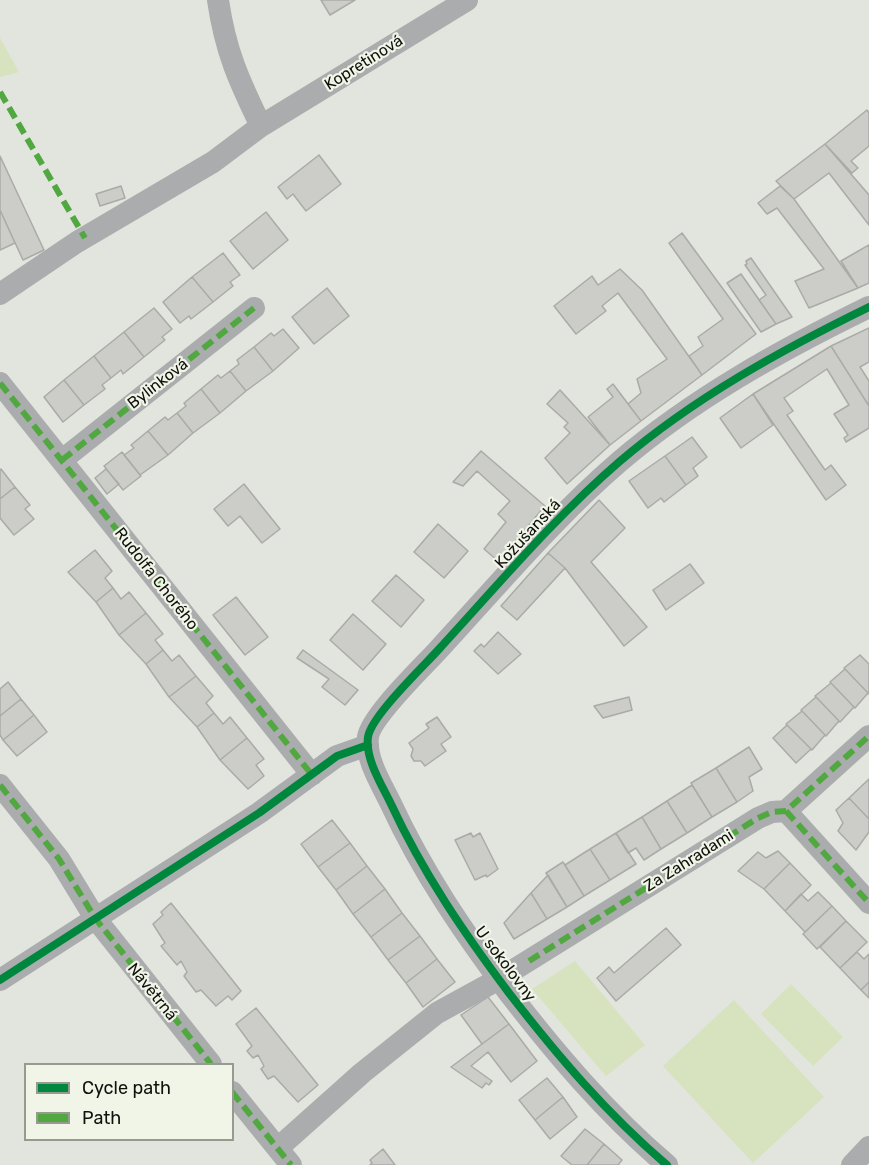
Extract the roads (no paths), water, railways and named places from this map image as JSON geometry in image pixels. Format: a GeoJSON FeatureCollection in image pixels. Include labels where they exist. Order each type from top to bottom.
{"type":"FeatureCollection","features":[{"type":"Feature","properties":{"kind":"street"},"geometry":{"type":"LineString","coordinates":[[218,0],[223,39],[240,85],[261,126]]}},
{"type":"Feature","properties":{"kind":"street","name":"Kopretinová"},"geometry":{"type":"LineString","coordinates":[[0,294],[77,242],[213,162],[261,126],[467,0]]}},
{"type":"Feature","properties":{"kind":"street","name":"Kožušanská"},"geometry":{"type":"LineString","coordinates":[[368,745],[370,729],[383,711],[607,473],[723,387],[799,341],[869,307]]}},
{"type":"Feature","properties":{"kind":"street","name":"Bylinková"},"geometry":{"type":"LineString","coordinates":[[62,460],[254,308]]}},
{"type":"Feature","properties":{"kind":"street","name":"Rudolfa Chorého"},"geometry":{"type":"LineString","coordinates":[[0,383],[312,775]]}},
{"type":"Feature","properties":{"kind":"street","name":"Za Zahradami"},"geometry":{"type":"LineString","coordinates":[[284,1157],[362,1073],[437,1013],[499,979],[758,818],[772,812],[786,811],[869,736]]}},
{"type":"Feature","properties":{"kind":"street"},"geometry":{"type":"LineString","coordinates":[[0,980],[259,813],[337,756],[368,745]]}},
{"type":"Feature","properties":{"kind":"street","name":"U sokolovny"},"geometry":{"type":"LineString","coordinates":[[368,745],[380,780],[418,858],[453,917],[499,979],[601,1105],[668,1165]]}},
{"type":"Feature","properties":{"kind":"street","name":"Návětrná"},"geometry":{"type":"LineString","coordinates":[[0,785],[59,859],[95,918],[209,1063]]}},
{"type":"Feature","properties":{"kind":"street"},"geometry":{"type":"LineString","coordinates":[[786,811],[869,903]]}},
{"type":"Feature","properties":{"kind":"street"},"geometry":{"type":"LineString","coordinates":[[234,1094],[284,1157]]}},
{"type":"Feature","properties":{"kind":"street"},"geometry":{"type":"LineString","coordinates":[[852,1165],[869,1147]]}}]}
